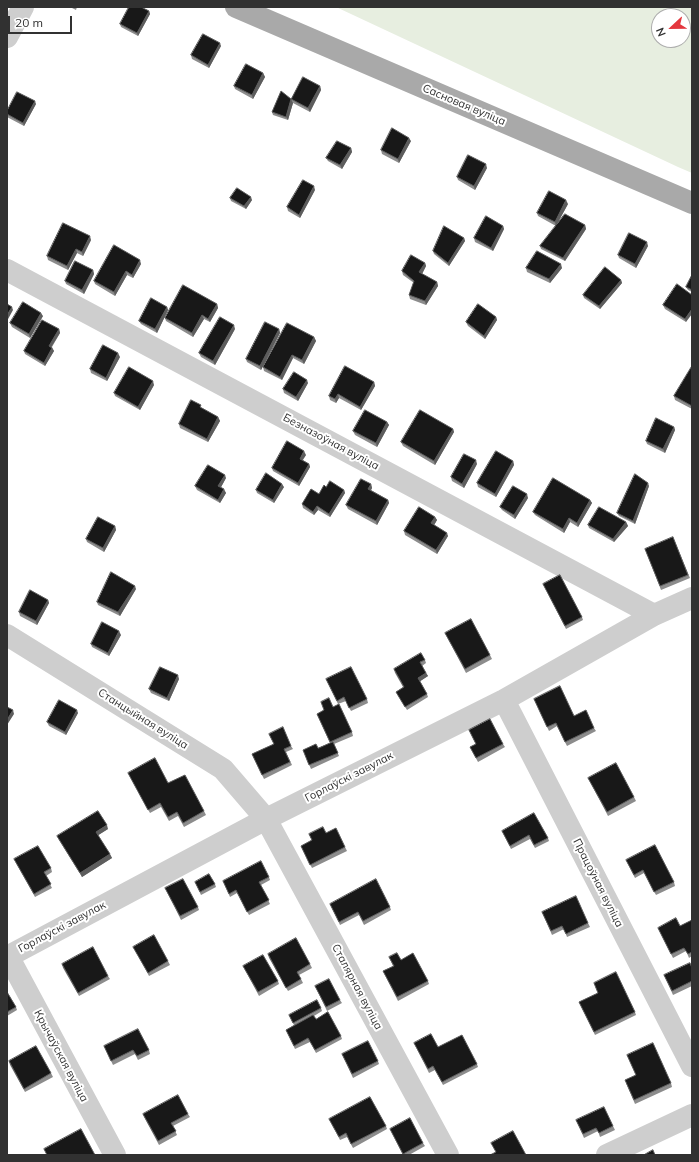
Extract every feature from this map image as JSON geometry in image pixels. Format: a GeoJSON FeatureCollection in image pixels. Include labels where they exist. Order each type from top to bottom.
{"type":"FeatureCollection","features":[{"type":"Feature","properties":{"kind":"main road","name":"Сасновая вуліца"},"geometry":{"type":"LineString","coordinates":[[236,7],[692,203]]}},
{"type":"Feature","properties":{"kind":"street"},"geometry":{"type":"LineString","coordinates":[[7,37],[23,7]]}},
{"type":"Feature","properties":{"kind":"street","name":"Безназоўная вуліца"},"geometry":{"type":"LineString","coordinates":[[7,270],[654,615]]}},
{"type":"Feature","properties":{"kind":"street","name":"Горлаўскі завулак"},"geometry":{"type":"LineString","coordinates":[[7,956],[266,819],[504,700],[654,615],[692,598]]}},
{"type":"Feature","properties":{"kind":"street","name":"Станцыйная вуліца"},"geometry":{"type":"LineString","coordinates":[[7,635],[223,769],[266,819]]}},
{"type":"Feature","properties":{"kind":"street","name":"Працоўная вуліца"},"geometry":{"type":"LineString","coordinates":[[504,700],[692,1066]]}},
{"type":"Feature","properties":{"kind":"street","name":"Сталярная вуліца"},"geometry":{"type":"LineString","coordinates":[[266,819],[448,1155]]}},
{"type":"Feature","properties":{"kind":"street","name":"Крычаўская вуліца"},"geometry":{"type":"LineString","coordinates":[[7,956],[115,1155]]}},
{"type":"Feature","properties":{"kind":"street"},"geometry":{"type":"LineString","coordinates":[[607,1155],[692,1116]]}},
{"type":"Feature","properties":{"kind":"shaded area"},"geometry":{"type":"Polygon","coordinates":[[[336,7],[692,7],[692,173],[678,167],[336,7]]]}},
{"type":"Feature","properties":{"kind":"building"},"geometry":{"type":"Polygon","coordinates":[[[129,7],[141,7],[149,11],[137,33],[120,24],[129,7]]]}},
{"type":"Feature","properties":{"kind":"building"},"geometry":{"type":"Polygon","coordinates":[[[203,34],[220,43],[208,65],[191,55],[203,34]]]}},
{"type":"Feature","properties":{"kind":"building"},"geometry":{"type":"Polygon","coordinates":[[[246,64],[263,73],[252,95],[234,86],[246,64]]]}},
{"type":"Feature","properties":{"kind":"building"},"geometry":{"type":"Polygon","coordinates":[[[303,77],[320,86],[308,108],[291,99],[303,77]]]}},
{"type":"Feature","properties":{"kind":"building"},"geometry":{"type":"Polygon","coordinates":[[[281,91],[291,99],[286,117],[272,112],[281,91]]]}},
{"type":"Feature","properties":{"kind":"building"},"geometry":{"type":"Polygon","coordinates":[[[17,92],[35,101],[23,123],[7,114],[7,111],[17,92]]]}},
{"type":"Feature","properties":{"kind":"building"},"geometry":{"type":"Polygon","coordinates":[[[392,128],[409,138],[398,159],[381,150],[392,128]]]}},
{"type":"Feature","properties":{"kind":"building"},"geometry":{"type":"Polygon","coordinates":[[[337,141],[351,148],[340,165],[326,158],[337,141]]]}},
{"type":"Feature","properties":{"kind":"building"},"geometry":{"type":"Polygon","coordinates":[[[468,155],[486,164],[474,186],[457,177],[468,155]]]}},
{"type":"Feature","properties":{"kind":"building"},"geometry":{"type":"Polygon","coordinates":[[[303,180],[314,186],[299,215],[287,207],[303,180]]]}},
{"type":"Feature","properties":{"kind":"building"},"geometry":{"type":"Polygon","coordinates":[[[237,188],[251,197],[244,206],[230,198],[237,188]]]}},
{"type":"Feature","properties":{"kind":"building"},"geometry":{"type":"Polygon","coordinates":[[[549,191],[566,200],[555,222],[537,213],[549,191]]]}},
{"type":"Feature","properties":{"kind":"building"},"geometry":{"type":"Polygon","coordinates":[[[565,214],[585,225],[563,258],[540,246],[565,214]]]}},
{"type":"Feature","properties":{"kind":"building"},"geometry":{"type":"Polygon","coordinates":[[[486,216],[503,226],[491,248],[474,238],[486,216]]]}},
{"type":"Feature","properties":{"kind":"building"},"geometry":{"type":"Polygon","coordinates":[[[63,223],[90,236],[82,252],[76,249],[67,266],[47,256],[63,223]]]}},
{"type":"Feature","properties":{"kind":"building"},"geometry":{"type":"Polygon","coordinates":[[[444,226],[464,238],[448,263],[433,251],[444,226]]]}},
{"type":"Feature","properties":{"kind":"building"},"geometry":{"type":"Polygon","coordinates":[[[629,233],[647,242],[635,264],[618,255],[629,233]]]}},
{"type":"Feature","properties":{"kind":"building"},"geometry":{"type":"Polygon","coordinates":[[[114,245],[140,260],[132,275],[126,271],[114,292],[94,281],[114,245]]]}},
{"type":"Feature","properties":{"kind":"building"},"geometry":{"type":"Polygon","coordinates":[[[537,251],[561,264],[549,279],[526,268],[537,251]]]}},
{"type":"Feature","properties":{"kind":"building"},"geometry":{"type":"Polygon","coordinates":[[[411,255],[425,263],[419,272],[437,282],[425,301],[409,295],[414,281],[402,271],[411,255]]]}},
{"type":"Feature","properties":{"kind":"building"},"geometry":{"type":"Polygon","coordinates":[[[75,261],[93,270],[82,290],[65,281],[75,261]]]}},
{"type":"Feature","properties":{"kind":"building"},"geometry":{"type":"Polygon","coordinates":[[[605,267],[621,280],[599,306],[583,295],[605,267]]]}},
{"type":"Feature","properties":{"kind":"building"},"geometry":{"type":"Polygon","coordinates":[[[692,275],[692,290],[686,287],[692,275]]]}},
{"type":"Feature","properties":{"kind":"building"},"geometry":{"type":"Polygon","coordinates":[[[677,284],[692,295],[692,309],[685,319],[663,305],[677,284]]]}},
{"type":"Feature","properties":{"kind":"building"},"geometry":{"type":"Polygon","coordinates":[[[183,285],[217,304],[208,319],[202,315],[192,333],[165,318],[183,285]]]}},
{"type":"Feature","properties":{"kind":"building"},"geometry":{"type":"Polygon","coordinates":[[[151,298],[167,307],[155,329],[139,321],[151,298]]]}},
{"type":"Feature","properties":{"kind":"building"},"geometry":{"type":"Polygon","coordinates":[[[23,302],[41,313],[29,334],[10,323],[23,302]]]}},
{"type":"Feature","properties":{"kind":"building"},"geometry":{"type":"Polygon","coordinates":[[[7,304],[12,307],[7,315],[7,304]]]}},
{"type":"Feature","properties":{"kind":"building"},"geometry":{"type":"Polygon","coordinates":[[[478,304],[496,317],[484,336],[466,322],[478,304]]]}},
{"type":"Feature","properties":{"kind":"building"},"geometry":{"type":"Polygon","coordinates":[[[220,317],[234,325],[213,361],[199,353],[220,317]]]}},
{"type":"Feature","properties":{"kind":"building"},"geometry":{"type":"Polygon","coordinates":[[[42,320],[59,329],[49,346],[52,348],[44,363],[24,351],[42,320]]]}},
{"type":"Feature","properties":{"kind":"building"},"geometry":{"type":"Polygon","coordinates":[[[265,322],[279,329],[260,366],[246,359],[265,322]]]}},
{"type":"Feature","properties":{"kind":"building"},"geometry":{"type":"Polygon","coordinates":[[[287,323],[314,337],[302,360],[292,355],[280,377],[263,367],[287,323]]]}},
{"type":"Feature","properties":{"kind":"building"},"geometry":{"type":"Polygon","coordinates":[[[103,345],[118,353],[106,378],[90,369],[103,345]]]}},
{"type":"Feature","properties":{"kind":"building"},"geometry":{"type":"Polygon","coordinates":[[[345,366],[374,382],[360,407],[338,394],[335,399],[329,396],[345,366]]]}},
{"type":"Feature","properties":{"kind":"building"},"geometry":{"type":"Polygon","coordinates":[[[692,366],[692,406],[674,396],[692,366]]]}},
{"type":"Feature","properties":{"kind":"building"},"geometry":{"type":"Polygon","coordinates":[[[129,367],[153,381],[138,407],[114,393],[129,367]]]}},
{"type":"Feature","properties":{"kind":"building"},"geometry":{"type":"Polygon","coordinates":[[[294,372],[307,380],[296,397],[283,389],[294,372]]]}},
{"type":"Feature","properties":{"kind":"building"},"geometry":{"type":"Polygon","coordinates":[[[191,400],[218,417],[207,439],[179,424],[191,400]]]}},
{"type":"Feature","properties":{"kind":"building"},"geometry":{"type":"Polygon","coordinates":[[[365,410],[387,422],[376,443],[353,431],[365,410]]]}},
{"type":"Feature","properties":{"kind":"building"},"geometry":{"type":"Polygon","coordinates":[[[420,410],[453,429],[434,461],[401,442],[420,410]]]}},
{"type":"Feature","properties":{"kind":"building"},"geometry":{"type":"Polygon","coordinates":[[[656,418],[674,427],[663,449],[646,441],[656,418]]]}},
{"type":"Feature","properties":{"kind":"building"},"geometry":{"type":"Polygon","coordinates":[[[287,441],[304,451],[300,459],[309,464],[298,483],[272,468],[287,441]]]}},
{"type":"Feature","properties":{"kind":"building"},"geometry":{"type":"Polygon","coordinates":[[[496,451],[513,461],[495,494],[477,483],[496,451]]]}},
{"type":"Feature","properties":{"kind":"building"},"geometry":{"type":"Polygon","coordinates":[[[464,454],[476,460],[462,484],[451,477],[464,454]]]}},
{"type":"Feature","properties":{"kind":"building"},"geometry":{"type":"Polygon","coordinates":[[[208,465],[225,475],[218,486],[224,489],[218,500],[195,486],[208,465]]]}},
{"type":"Feature","properties":{"kind":"building"},"geometry":{"type":"Polygon","coordinates":[[[266,473],[282,484],[273,500],[256,490],[266,473]]]}},
{"type":"Feature","properties":{"kind":"building"},"geometry":{"type":"Polygon","coordinates":[[[635,474],[648,483],[633,521],[617,513],[635,474]]]}},
{"type":"Feature","properties":{"kind":"building"},"geometry":{"type":"Polygon","coordinates":[[[553,478],[590,500],[577,523],[569,518],[563,529],[533,512],[553,478]]]}},
{"type":"Feature","properties":{"kind":"building"},"geometry":{"type":"Polygon","coordinates":[[[361,479],[371,484],[368,489],[388,500],[376,521],[346,505],[361,479]]]}},
{"type":"Feature","properties":{"kind":"building"},"geometry":{"type":"Polygon","coordinates":[[[330,481],[344,490],[329,514],[317,506],[313,512],[302,504],[311,489],[319,494],[324,485],[326,487],[330,481]]]}},
{"type":"Feature","properties":{"kind":"building"},"geometry":{"type":"Polygon","coordinates":[[[513,486],[527,494],[514,515],[500,507],[513,486]]]}},
{"type":"Feature","properties":{"kind":"building"},"geometry":{"type":"Polygon","coordinates":[[[419,507],[435,517],[431,523],[447,533],[436,550],[404,531],[419,507]]]}},
{"type":"Feature","properties":{"kind":"building"},"geometry":{"type":"Polygon","coordinates":[[[599,507],[626,522],[613,539],[588,525],[599,507]]]}},
{"type":"Feature","properties":{"kind":"building"},"geometry":{"type":"Polygon","coordinates":[[[98,517],[115,526],[103,548],[86,539],[98,517]]]}},
{"type":"Feature","properties":{"kind":"building"},"geometry":{"type":"Polygon","coordinates":[[[673,537],[688,575],[660,586],[645,549],[673,537]]]}},
{"type":"Feature","properties":{"kind":"building"},"geometry":{"type":"Polygon","coordinates":[[[111,572],[135,586],[118,612],[97,602],[111,572]]]}},
{"type":"Feature","properties":{"kind":"building"},"geometry":{"type":"Polygon","coordinates":[[[560,575],[582,617],[565,626],[543,584],[560,575]]]}},
{"type":"Feature","properties":{"kind":"building"},"geometry":{"type":"Polygon","coordinates":[[[30,590],[48,600],[36,621],[19,612],[30,590]]]}},
{"type":"Feature","properties":{"kind":"building"},"geometry":{"type":"Polygon","coordinates":[[[471,619],[490,655],[465,669],[445,633],[471,619]]]}},
{"type":"Feature","properties":{"kind":"building"},"geometry":{"type":"Polygon","coordinates":[[[102,622],[119,631],[108,653],[91,644],[102,622]]]}},
{"type":"Feature","properties":{"kind":"building"},"geometry":{"type":"Polygon","coordinates":[[[421,653],[425,660],[420,662],[426,673],[418,678],[427,694],[405,707],[396,692],[404,687],[394,669],[421,653]]]}},
{"type":"Feature","properties":{"kind":"building"},"geometry":{"type":"Polygon","coordinates":[[[160,667],[178,675],[167,698],[149,689],[160,667]]]}},
{"type":"Feature","properties":{"kind":"building"},"geometry":{"type":"Polygon","coordinates":[[[351,667],[367,699],[349,708],[344,697],[337,701],[326,679],[351,667]]]}},
{"type":"Feature","properties":{"kind":"building"},"geometry":{"type":"Polygon","coordinates":[[[560,686],[574,716],[586,710],[594,728],[565,742],[556,723],[547,727],[534,699],[560,686]]]}},
{"type":"Feature","properties":{"kind":"building"},"geometry":{"type":"Polygon","coordinates":[[[329,698],[333,707],[339,704],[352,732],[330,742],[317,714],[324,710],[321,702],[329,698]]]}},
{"type":"Feature","properties":{"kind":"building"},"geometry":{"type":"Polygon","coordinates":[[[59,700],[77,710],[65,732],[47,722],[59,700]]]}},
{"type":"Feature","properties":{"kind":"building"},"geometry":{"type":"Polygon","coordinates":[[[7,707],[13,710],[7,720],[7,707]]]}},
{"type":"Feature","properties":{"kind":"building"},"geometry":{"type":"Polygon","coordinates":[[[490,719],[503,744],[476,758],[470,747],[476,744],[469,730],[490,719]]]}},
{"type":"Feature","properties":{"kind":"building"},"geometry":{"type":"Polygon","coordinates":[[[283,727],[291,746],[284,749],[290,762],[262,775],[252,754],[274,744],[269,734],[283,727]]]}},
{"type":"Feature","properties":{"kind":"building"},"geometry":{"type":"Polygon","coordinates":[[[333,742],[338,753],[309,765],[303,750],[316,744],[318,748],[333,742]]]}},
{"type":"Feature","properties":{"kind":"building"},"geometry":{"type":"Polygon","coordinates":[[[155,758],[168,783],[185,775],[204,811],[183,823],[177,812],[168,817],[160,803],[148,810],[128,773],[155,758]]]}},
{"type":"Feature","properties":{"kind":"building"},"geometry":{"type":"Polygon","coordinates":[[[616,763],[634,797],[607,812],[588,778],[616,763]]]}},
{"type":"Feature","properties":{"kind":"building"},"geometry":{"type":"Polygon","coordinates":[[[98,811],[107,825],[96,832],[110,854],[80,873],[57,836],[98,811]]]}},
{"type":"Feature","properties":{"kind":"building"},"geometry":{"type":"Polygon","coordinates":[[[534,813],[548,838],[534,845],[529,835],[510,846],[502,831],[534,813]]]}},
{"type":"Feature","properties":{"kind":"building"},"geometry":{"type":"Polygon","coordinates":[[[323,827],[326,833],[336,828],[345,847],[310,865],[301,846],[312,840],[309,834],[323,827]]]}},
{"type":"Feature","properties":{"kind":"building"},"geometry":{"type":"Polygon","coordinates":[[[655,845],[674,882],[654,892],[643,870],[634,875],[626,860],[655,845]]]}},
{"type":"Feature","properties":{"kind":"building"},"geometry":{"type":"Polygon","coordinates":[[[38,846],[51,868],[44,872],[51,884],[34,894],[14,859],[38,846]]]}},
{"type":"Feature","properties":{"kind":"building"},"geometry":{"type":"Polygon","coordinates":[[[261,861],[269,877],[259,882],[269,900],[247,912],[236,890],[229,894],[223,881],[261,861]]]}},
{"type":"Feature","properties":{"kind":"building"},"geometry":{"type":"Polygon","coordinates":[[[209,874],[215,884],[200,892],[195,882],[209,874]]]}},
{"type":"Feature","properties":{"kind":"building"},"geometry":{"type":"Polygon","coordinates":[[[183,879],[198,907],[180,916],[165,888],[183,879]]]}},
{"type":"Feature","properties":{"kind":"building"},"geometry":{"type":"Polygon","coordinates":[[[376,879],[390,907],[363,921],[358,912],[339,922],[330,904],[376,879]]]}},
{"type":"Feature","properties":{"kind":"building"},"geometry":{"type":"Polygon","coordinates":[[[576,896],[588,923],[566,934],[562,926],[551,931],[542,912],[576,896]]]}},
{"type":"Feature","properties":{"kind":"building"},"geometry":{"type":"Polygon","coordinates":[[[676,918],[680,926],[692,920],[692,952],[688,954],[684,948],[671,954],[658,928],[676,918]]]}},
{"type":"Feature","properties":{"kind":"building"},"geometry":{"type":"Polygon","coordinates":[[[154,935],[168,961],[148,973],[133,947],[154,935]]]}},
{"type":"Feature","properties":{"kind":"building"},"geometry":{"type":"Polygon","coordinates":[[[296,938],[310,964],[297,972],[301,979],[286,988],[268,954],[296,938]]]}},
{"type":"Feature","properties":{"kind":"building"},"geometry":{"type":"Polygon","coordinates":[[[93,947],[108,976],[78,993],[62,964],[93,947]]]}},
{"type":"Feature","properties":{"kind":"building"},"geometry":{"type":"Polygon","coordinates":[[[397,953],[401,960],[413,953],[428,981],[397,997],[383,971],[394,966],[389,957],[397,953]]]}},
{"type":"Feature","properties":{"kind":"building"},"geometry":{"type":"Polygon","coordinates":[[[263,955],[278,981],[258,992],[243,966],[263,955]]]}},
{"type":"Feature","properties":{"kind":"building"},"geometry":{"type":"Polygon","coordinates":[[[690,963],[692,968],[692,981],[672,991],[664,975],[690,963]]]}},
{"type":"Feature","properties":{"kind":"building"},"geometry":{"type":"Polygon","coordinates":[[[616,972],[635,1012],[594,1032],[579,1002],[598,993],[594,983],[616,972]]]}},
{"type":"Feature","properties":{"kind":"building"},"geometry":{"type":"Polygon","coordinates":[[[329,979],[340,1000],[326,1007],[315,986],[329,979]]]}},
{"type":"Feature","properties":{"kind":"building"},"geometry":{"type":"Polygon","coordinates":[[[7,992],[16,1007],[7,1012],[7,992]]]}},
{"type":"Feature","properties":{"kind":"building"},"geometry":{"type":"Polygon","coordinates":[[[317,1000],[321,1008],[293,1023],[289,1015],[317,1000]]]}},
{"type":"Feature","properties":{"kind":"building"},"geometry":{"type":"Polygon","coordinates":[[[328,1012],[341,1036],[315,1050],[308,1038],[294,1046],[286,1030],[313,1015],[316,1019],[328,1012]]]}},
{"type":"Feature","properties":{"kind":"building"},"geometry":{"type":"Polygon","coordinates":[[[138,1029],[149,1050],[137,1056],[133,1050],[111,1061],[104,1046],[138,1029]]]}},
{"type":"Feature","properties":{"kind":"building"},"geometry":{"type":"Polygon","coordinates":[[[431,1034],[438,1047],[462,1035],[477,1064],[442,1082],[433,1066],[428,1069],[414,1043],[431,1034]]]}},
{"type":"Feature","properties":{"kind":"building"},"geometry":{"type":"Polygon","coordinates":[[[368,1041],[378,1061],[352,1074],[342,1054],[368,1041]]]}},
{"type":"Feature","properties":{"kind":"building"},"geometry":{"type":"Polygon","coordinates":[[[653,1043],[671,1083],[634,1100],[625,1080],[636,1075],[627,1055],[653,1043]]]}},
{"type":"Feature","properties":{"kind":"building"},"geometry":{"type":"Polygon","coordinates":[[[36,1046],[51,1073],[24,1089],[9,1061],[36,1046]]]}},
{"type":"Feature","properties":{"kind":"building"},"geometry":{"type":"Polygon","coordinates":[[[178,1095],[188,1114],[171,1123],[176,1131],[158,1141],[143,1114],[178,1095]]]}},
{"type":"Feature","properties":{"kind":"building"},"geometry":{"type":"Polygon","coordinates":[[[370,1097],[386,1126],[351,1144],[346,1133],[339,1137],[329,1119],[370,1097]]]}},
{"type":"Feature","properties":{"kind":"building"},"geometry":{"type":"Polygon","coordinates":[[[604,1107],[613,1126],[599,1133],[596,1128],[583,1134],[576,1120],[604,1107]]]}},
{"type":"Feature","properties":{"kind":"building"},"geometry":{"type":"Polygon","coordinates":[[[410,1118],[423,1143],[403,1154],[390,1129],[410,1118]]]}},
{"type":"Feature","properties":{"kind":"building"},"geometry":{"type":"Polygon","coordinates":[[[81,1129],[95,1155],[47,1155],[44,1149],[81,1129]]]}},
{"type":"Feature","properties":{"kind":"building"},"geometry":{"type":"Polygon","coordinates":[[[513,1131],[526,1155],[490,1155],[496,1152],[491,1143],[513,1131]]]}},
{"type":"Feature","properties":{"kind":"building"},"geometry":{"type":"Polygon","coordinates":[[[653,1150],[655,1155],[644,1155],[653,1150]]]}}]}
